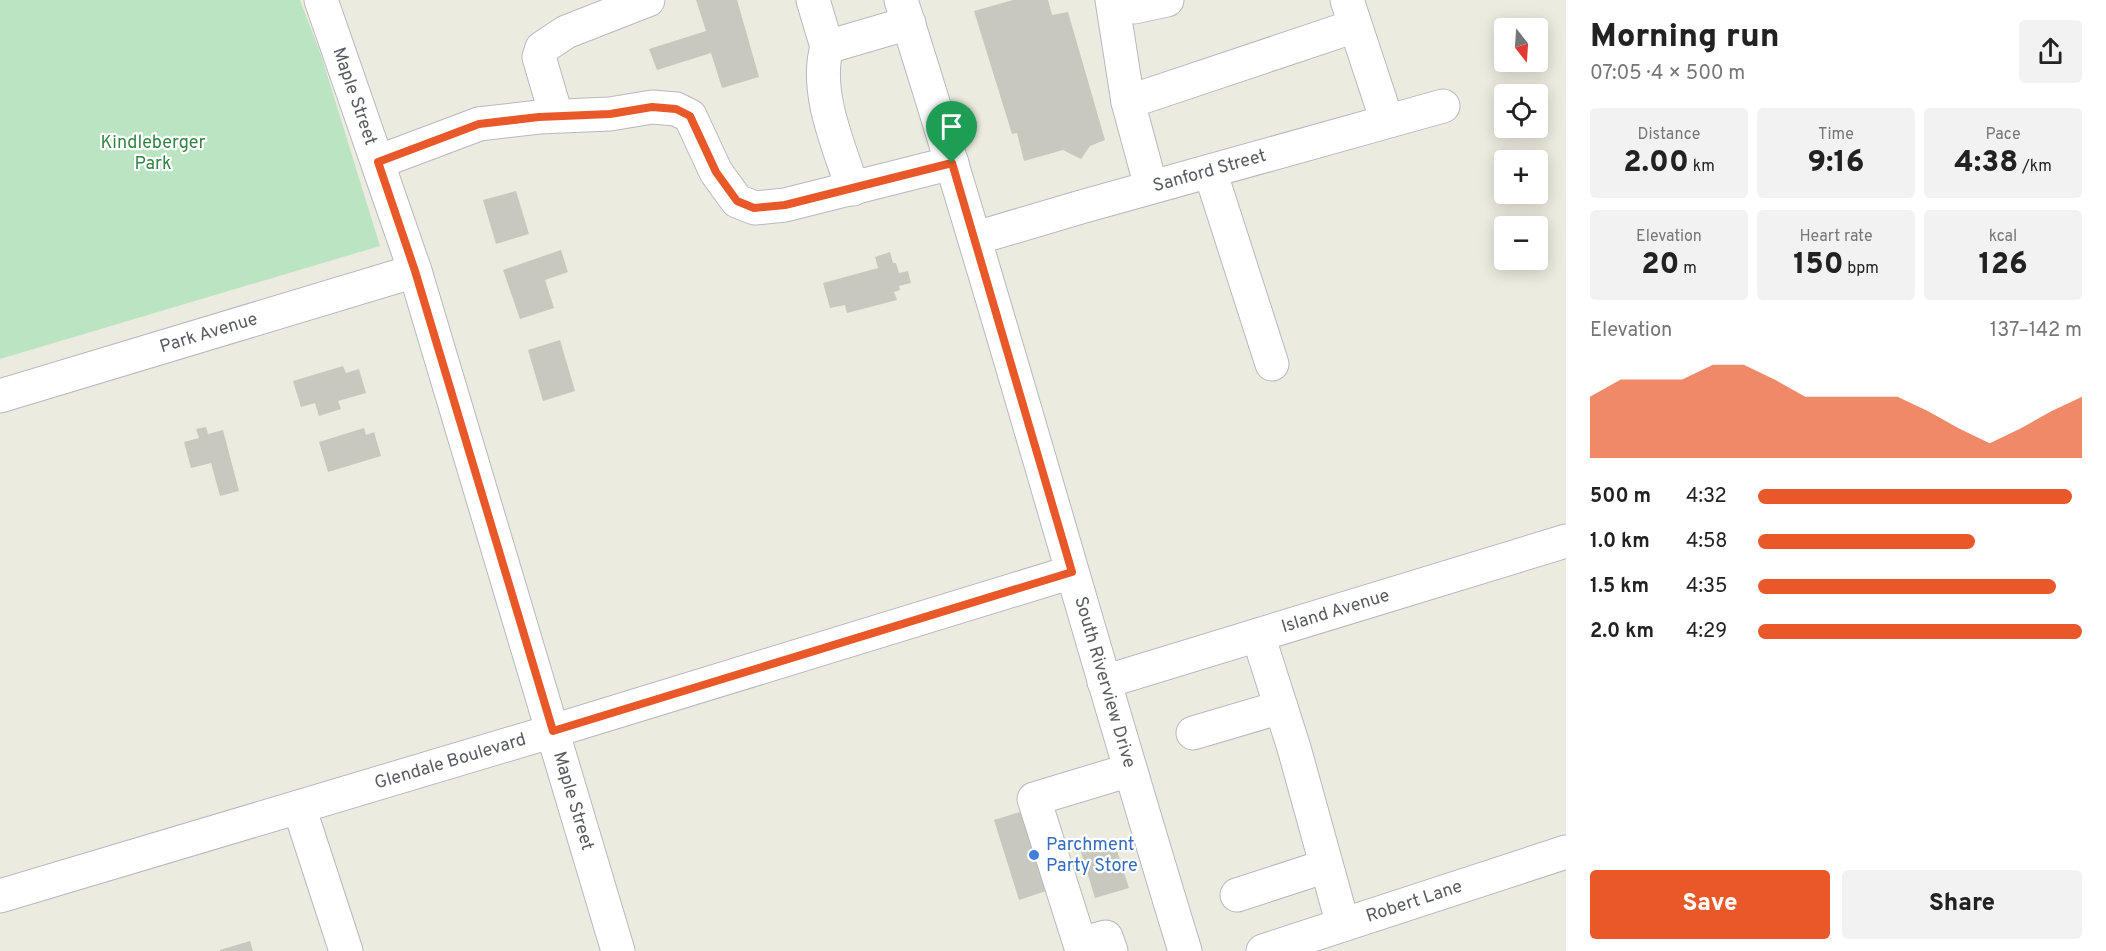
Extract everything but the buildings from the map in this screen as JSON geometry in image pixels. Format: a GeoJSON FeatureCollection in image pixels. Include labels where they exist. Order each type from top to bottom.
{"type":"FeatureCollection","features":[{"type":"Feature","properties":{"kind":"street","name":"Maple Street"},"geometry":{"type":"LineString","coordinates":[[321,0],[415,271],[618,951]]}},
{"type":"Feature","properties":{"kind":"street"},"geometry":{"type":"LineString","coordinates":[[556,116],[539,57],[542,48],[566,32],[648,0]]}},
{"type":"Feature","properties":{"kind":"street"},"geometry":{"type":"LineString","coordinates":[[813,0],[827,47],[822,62],[828,111],[853,189]]}},
{"type":"Feature","properties":{"kind":"street"},"geometry":{"type":"LineString","coordinates":[[1112,0],[1128,102],[1151,187]]}},
{"type":"Feature","properties":{"kind":"street"},"geometry":{"type":"LineString","coordinates":[[1122,0],[1134,7],[1167,0]]}},
{"type":"Feature","properties":{"kind":"street"},"geometry":{"type":"LineString","coordinates":[[827,47],[905,11]]}},
{"type":"Feature","properties":{"kind":"street","name":"South Riverview Drive"},"geometry":{"type":"LineString","coordinates":[[905,11],[976,238],[1104,682],[1185,951]]}},
{"type":"Feature","properties":{"kind":"street"},"geometry":{"type":"LineString","coordinates":[[1128,102],[1351,13],[1387,121]]}},
{"type":"Feature","properties":{"kind":"street","name":"Sanford Street"},"geometry":{"type":"LineString","coordinates":[[976,238],[1443,106]]}},
{"type":"Feature","properties":{"kind":"street"},"geometry":{"type":"LineString","coordinates":[[378,162],[479,124],[556,116],[610,114],[652,107],[676,109],[690,116],[716,172],[737,201],[754,208],[785,205],[952,163]]}},
{"type":"Feature","properties":{"kind":"street"},"geometry":{"type":"LineString","coordinates":[[1210,171],[1272,364]]}},
{"type":"Feature","properties":{"kind":"street","name":"Park Avenue"},"geometry":{"type":"LineString","coordinates":[[0,396],[415,271]]}},
{"type":"Feature","properties":{"kind":"street","name":"Island Avenue"},"geometry":{"type":"LineString","coordinates":[[1104,682],[1566,541]]}},
{"type":"Feature","properties":{"kind":"street","name":"Glendale Boulevard"},"geometry":{"type":"LineString","coordinates":[[0,896],[553,731],[1072,572]]}},
{"type":"Feature","properties":{"kind":"street"},"geometry":{"type":"LineString","coordinates":[[1258,635],[1281,707],[1342,925]]}},
{"type":"Feature","properties":{"kind":"street"},"geometry":{"type":"LineString","coordinates":[[1193,733],[1281,707]]}},
{"type":"Feature","properties":{"kind":"street"},"geometry":{"type":"LineString","coordinates":[[1111,951],[1106,937],[1080,944],[1034,798],[1130,770]]}},
{"type":"Feature","properties":{"kind":"street"},"geometry":{"type":"LineString","coordinates":[[299,807],[346,951]]}},
{"type":"Feature","properties":{"kind":"street","name":"Robert Lane"},"geometry":{"type":"LineString","coordinates":[[1280,948],[1342,925],[1566,852]]}},
{"type":"Feature","properties":{"kind":"street"},"geometry":{"type":"LineString","coordinates":[[1237,895],[1326,866]]}},
{"type":"Feature","properties":{"kind":"green space","name":"Kindleberger Park"},"geometry":{"type":"Polygon","coordinates":[[[0,0],[300,0],[321,55],[380,246],[0,359],[0,0]]]}},
{"type":"Feature","properties":{"kind":"place","name":"Parchment Party Store"},"geometry":{"type":"Point","coordinates":[1034,855]}},
{"type":"Feature","properties":{"kind":"route"},"geometry":{"type":"LineString","coordinates":[[652,107],[676,109],[690,116],[716,172],[737,201],[754,208],[785,205],[952,163],[976,238],[1072,572],[553,731],[415,271],[378,162],[479,124],[539,117],[610,114],[652,107]]}}]}
